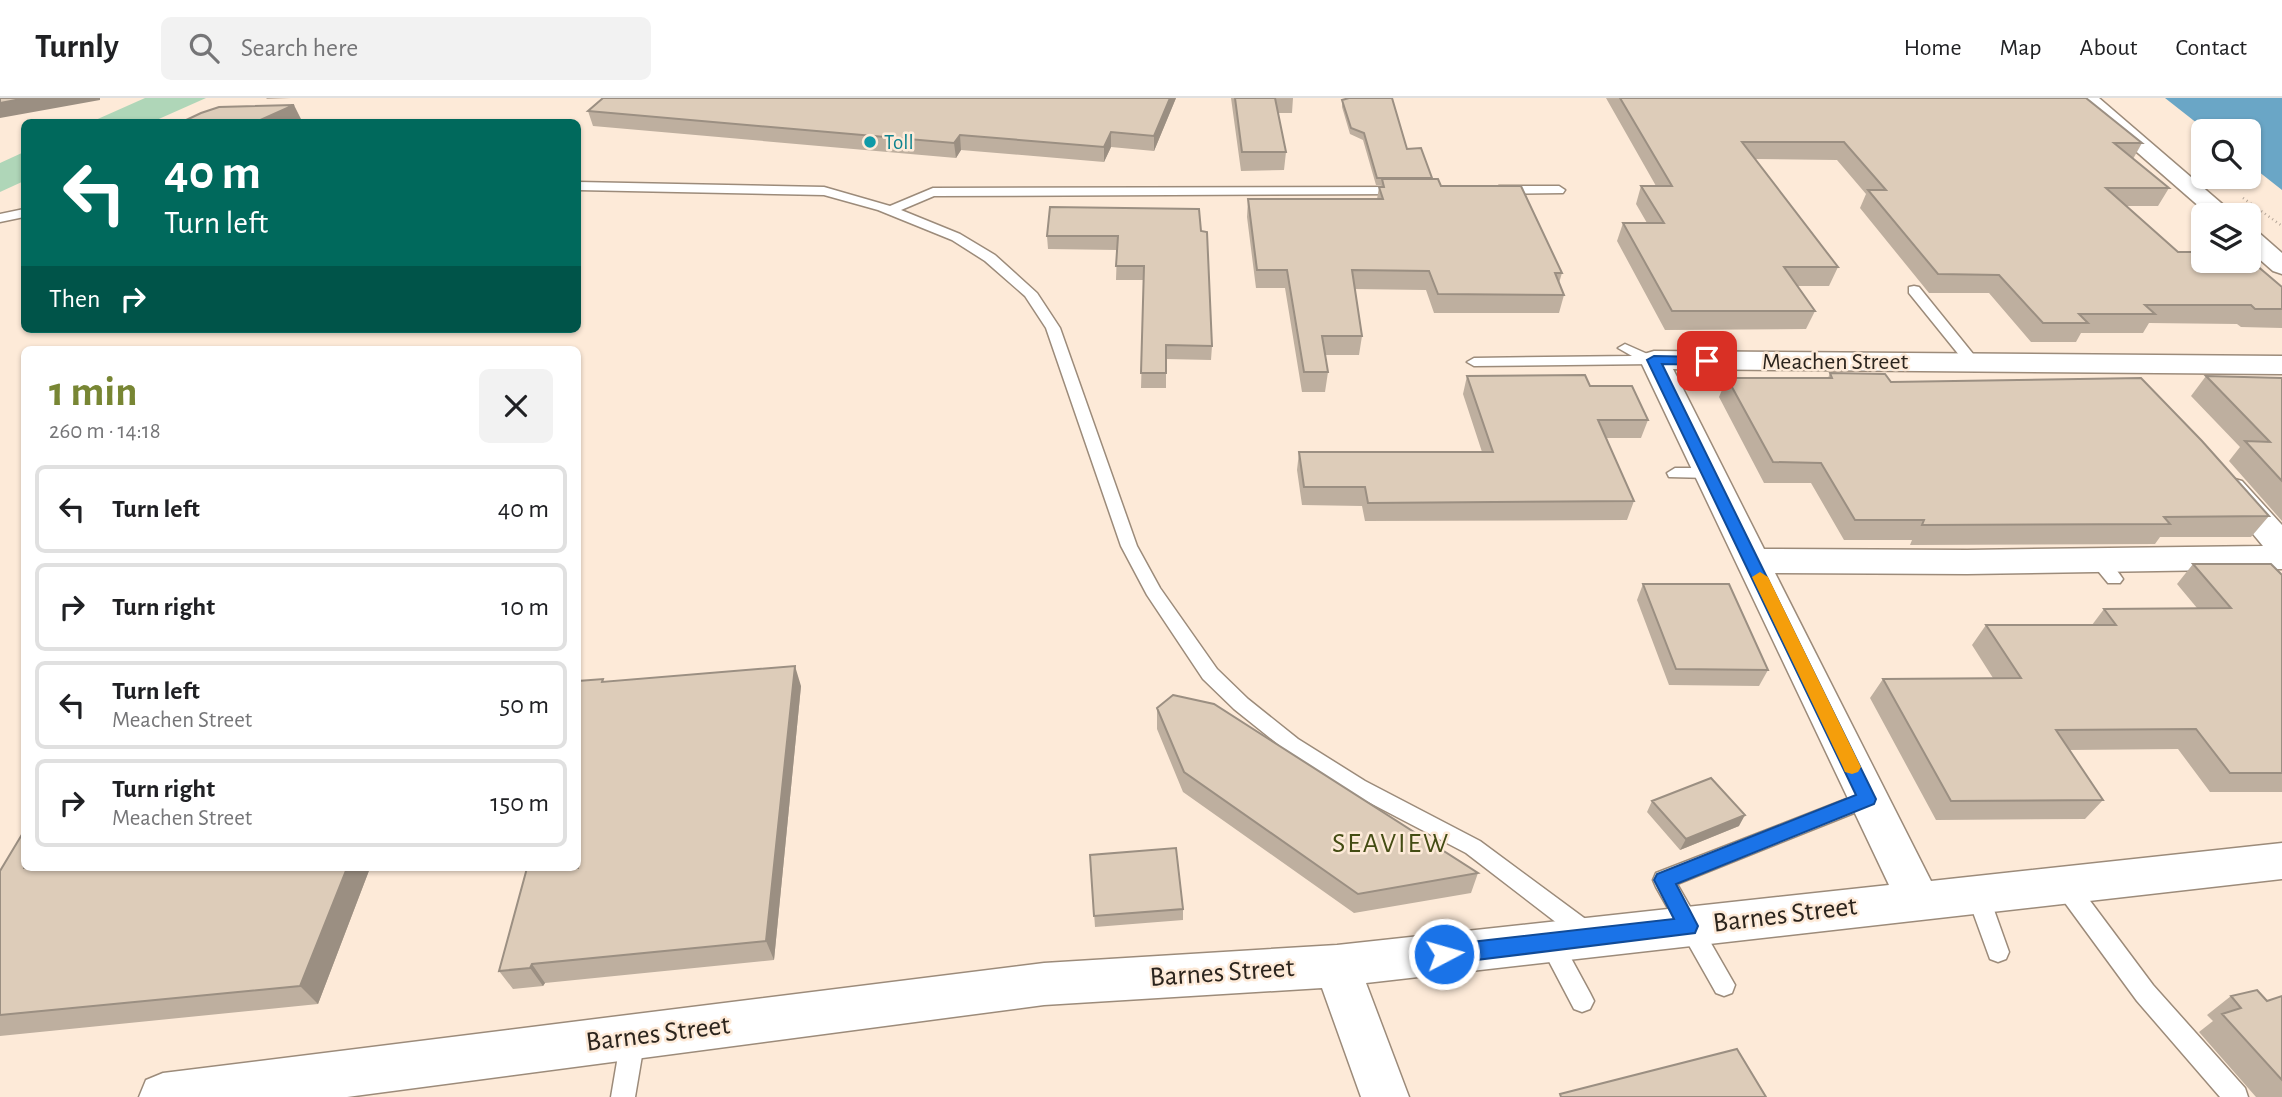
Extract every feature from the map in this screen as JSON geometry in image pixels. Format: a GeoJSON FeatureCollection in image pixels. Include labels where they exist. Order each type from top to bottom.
{"type":"FeatureCollection","features":[{"type":"Feature","properties":{"kind":"street"},"geometry":{"type":"LineString","coordinates":[[2086,98],[2209,203]]}},
{"type":"Feature","properties":{"kind":"street"},"geometry":{"type":"LineString","coordinates":[[2261,248],[2282,266]]}},
{"type":"Feature","properties":{"kind":"street"},"geometry":{"type":"LineString","coordinates":[[1639,354],[1710,473],[1918,900]]}},
{"type":"Feature","properties":{"kind":"street","name":"Meachen Street"},"geometry":{"type":"LineString","coordinates":[[1639,354],[1973,363],[2282,365]]}},
{"type":"Feature","properties":{"kind":"street"},"geometry":{"type":"LineString","coordinates":[[2122,364],[2146,391]]}},
{"type":"Feature","properties":{"kind":"street"},"geometry":{"type":"LineString","coordinates":[[2210,463],[2282,546]]}},
{"type":"Feature","properties":{"kind":"street"},"geometry":{"type":"LineString","coordinates":[[1752,561],[1972,569],[2106,570],[2282,557]]}},
{"type":"Feature","properties":{"kind":"street","name":"Barnes Street"},"geometry":{"type":"LineString","coordinates":[[163,1097],[1044,984],[1337,966],[2282,861]]}},
{"type":"Feature","properties":{"kind":"street"},"geometry":{"type":"LineString","coordinates":[[1337,966],[1385,1097]]}},
{"type":"Feature","properties":{"kind":"lane"},"geometry":{"type":"LineString","coordinates":[[581,186],[824,191],[892,211],[956,237],[1013,275],[1041,306],[1062,350],[1129,545],[1153,591],[1210,674],[1241,704],[1291,744],[1359,787],[1473,847],[1572,940],[1582,1001]]}},
{"type":"Feature","properties":{"kind":"lane"},"geometry":{"type":"LineString","coordinates":[[892,211],[933,192],[1420,190]]}},
{"type":"Feature","properties":{"kind":"lane"},"geometry":{"type":"LineString","coordinates":[[1489,190],[1559,190]]}},
{"type":"Feature","properties":{"kind":"lane"},"geometry":{"type":"LineString","coordinates":[[0,218],[21,214]]}},
{"type":"Feature","properties":{"kind":"lane"},"geometry":{"type":"LineString","coordinates":[[1914,290],[1973,363]]}},
{"type":"Feature","properties":{"kind":"lane"},"geometry":{"type":"LineString","coordinates":[[1475,362],[1639,354]]}},
{"type":"Feature","properties":{"kind":"lane"},"geometry":{"type":"LineString","coordinates":[[1675,473],[1710,473]]}},
{"type":"Feature","properties":{"kind":"lane"},"geometry":{"type":"LineString","coordinates":[[1724,985],[1664,880],[1867,799]]}},
{"type":"Feature","properties":{"kind":"lane"},"geometry":{"type":"LineString","coordinates":[[2065,885],[2145,993],[2236,1097]]}},
{"type":"Feature","properties":{"kind":"lane"},"geometry":{"type":"LineString","coordinates":[[1977,894],[1998,952]]}},
{"type":"Feature","properties":{"kind":"lane"},"geometry":{"type":"LineString","coordinates":[[623,1097],[634,1038]]}},
{"type":"Feature","properties":{"kind":"path"},"geometry":{"type":"LineString","coordinates":[[2233,191],[2282,226]]}},
{"type":"Feature","properties":{"kind":"green space"},"geometry":{"type":"Polygon","coordinates":[[[145,98],[206,98],[159,119],[98,119],[145,98]]]}},
{"type":"Feature","properties":{"kind":"green space"},"geometry":{"type":"Polygon","coordinates":[[[21,153],[21,182],[0,192],[0,163],[21,153]]]}},
{"type":"Feature","properties":{"kind":"water"},"geometry":{"type":"Polygon","coordinates":[[[2165,98],[2282,98],[2282,190],[2261,173],[2261,119],[2192,119],[2165,98]]]}},
{"type":"Feature","properties":{"kind":"building"},"geometry":{"type":"Polygon","coordinates":[[[0,98],[26,98],[0,103],[0,98]]]}},
{"type":"Feature","properties":{"kind":"building"},"geometry":{"type":"Polygon","coordinates":[[[603,98],[1170,98],[1154,136],[1111,132],[1104,147],[960,135],[954,143],[588,111],[603,98]]]}},
{"type":"Feature","properties":{"kind":"building"},"geometry":{"type":"Polygon","coordinates":[[[1235,98],[1275,98],[1286,152],[1242,152],[1235,98]]]}},
{"type":"Feature","properties":{"kind":"building"},"geometry":{"type":"Polygon","coordinates":[[[1392,98],[1407,149],[1421,148],[1432,178],[1377,178],[1364,133],[1351,128],[1342,100],[1392,98]]]}},
{"type":"Feature","properties":{"kind":"building"},"geometry":{"type":"Polygon","coordinates":[[[1620,98],[2086,98],[2142,143],[2114,143],[2169,188],[2106,188],[2178,252],[2191,252],[2191,273],[2261,273],[2261,269],[2282,287],[2282,309],[2255,309],[2251,305],[2145,305],[2155,314],[2079,314],[2088,323],[2043,323],[1999,275],[1938,274],[1868,190],[1886,190],[1844,142],[1742,142],[1838,267],[1784,267],[1815,311],[1672,311],[1623,223],[1664,223],[1641,186],[1672,186],[1620,98]]]}},
{"type":"Feature","properties":{"kind":"building"},"geometry":{"type":"Polygon","coordinates":[[[294,105],[263,119],[188,119],[219,107],[294,105]]]}},
{"type":"Feature","properties":{"kind":"building"},"geometry":{"type":"Polygon","coordinates":[[[1382,179],[1438,179],[1441,186],[1521,186],[1562,273],[1555,273],[1564,295],[1438,294],[1429,271],[1352,270],[1362,336],[1322,336],[1328,372],[1304,372],[1287,270],[1257,270],[1248,199],[1383,199],[1379,187],[1384,187],[1382,179]]]}},
{"type":"Feature","properties":{"kind":"building"},"geometry":{"type":"Polygon","coordinates":[[[1050,207],[1199,209],[1201,231],[1207,232],[1212,346],[1166,345],[1166,373],[1141,373],[1144,266],[1116,266],[1118,236],[1047,236],[1050,207]]]}},
{"type":"Feature","properties":{"kind":"building"},"geometry":{"type":"Polygon","coordinates":[[[1830,373],[1885,374],[1891,382],[2141,378],[2269,516],[2164,517],[2170,524],[1922,525],[1924,520],[1855,520],[1821,463],[1773,462],[1727,378],[1832,378],[1830,373]]]}},
{"type":"Feature","properties":{"kind":"building"},"geometry":{"type":"Polygon","coordinates":[[[1585,375],[1590,386],[1632,386],[1648,420],[1598,420],[1634,501],[1368,503],[1365,487],[1304,487],[1299,452],[1493,452],[1467,376],[1585,375]]]}},
{"type":"Feature","properties":{"kind":"building"},"geometry":{"type":"Polygon","coordinates":[[[2206,376],[2282,378],[2282,481],[2245,441],[2270,442],[2206,376]]]}},
{"type":"Feature","properties":{"kind":"building"},"geometry":{"type":"Polygon","coordinates":[[[2193,564],[2271,564],[2282,575],[2282,773],[2230,773],[2196,729],[2056,730],[2103,800],[1951,801],[1883,679],[2021,678],[1986,625],[2116,625],[2104,609],[2231,608],[2193,564]]]}},
{"type":"Feature","properties":{"kind":"building"},"geometry":{"type":"Polygon","coordinates":[[[1643,584],[1729,584],[1768,670],[1676,669],[1643,584]]]}},
{"type":"Feature","properties":{"kind":"building"},"geometry":{"type":"Polygon","coordinates":[[[795,666],[766,941],[532,964],[530,968],[499,971],[526,871],[581,871],[581,681],[603,679],[602,682],[795,666]]]}},
{"type":"Feature","properties":{"kind":"building"},"geometry":{"type":"Polygon","coordinates":[[[1173,695],[1214,704],[1478,873],[1358,894],[1184,772],[1157,708],[1173,695]]]}},
{"type":"Feature","properties":{"kind":"building"},"geometry":{"type":"Polygon","coordinates":[[[1711,778],[1745,815],[1686,839],[1652,801],[1711,778]]]}},
{"type":"Feature","properties":{"kind":"building"},"geometry":{"type":"Polygon","coordinates":[[[21,836],[21,871],[346,871],[300,986],[0,1015],[0,871],[21,836]]]}},
{"type":"Feature","properties":{"kind":"building"},"geometry":{"type":"Polygon","coordinates":[[[1176,848],[1183,909],[1094,916],[1090,855],[1176,848]]]}},
{"type":"Feature","properties":{"kind":"building"},"geometry":{"type":"Polygon","coordinates":[[[2257,990],[2267,1001],[2282,996],[2282,1080],[2222,1014],[2241,1008],[2231,996],[2257,990]]]}},
{"type":"Feature","properties":{"kind":"building"},"geometry":{"type":"Polygon","coordinates":[[[1737,1049],[1766,1097],[1561,1097],[1560,1094],[1737,1049]]]}},
{"type":"Feature","properties":{"kind":"slow traffic"},"geometry":{"type":"LineString","coordinates":[[1760,577],[1852,767]]}},
{"type":"Feature","properties":{"kind":"place","name":"Toll"},"geometry":{"type":"Point","coordinates":[870,142]}},
{"type":"Feature","properties":{"kind":"district","name":"SEAVIEW"},"geometry":{"type":"Point","coordinates":[1391,844]}},
{"type":"Feature","properties":{"kind":"route"},"geometry":{"type":"LineString","coordinates":[[1444,954],[1688,926],[1664,880],[1867,799],[1654,360],[1707,361]]}}]}
